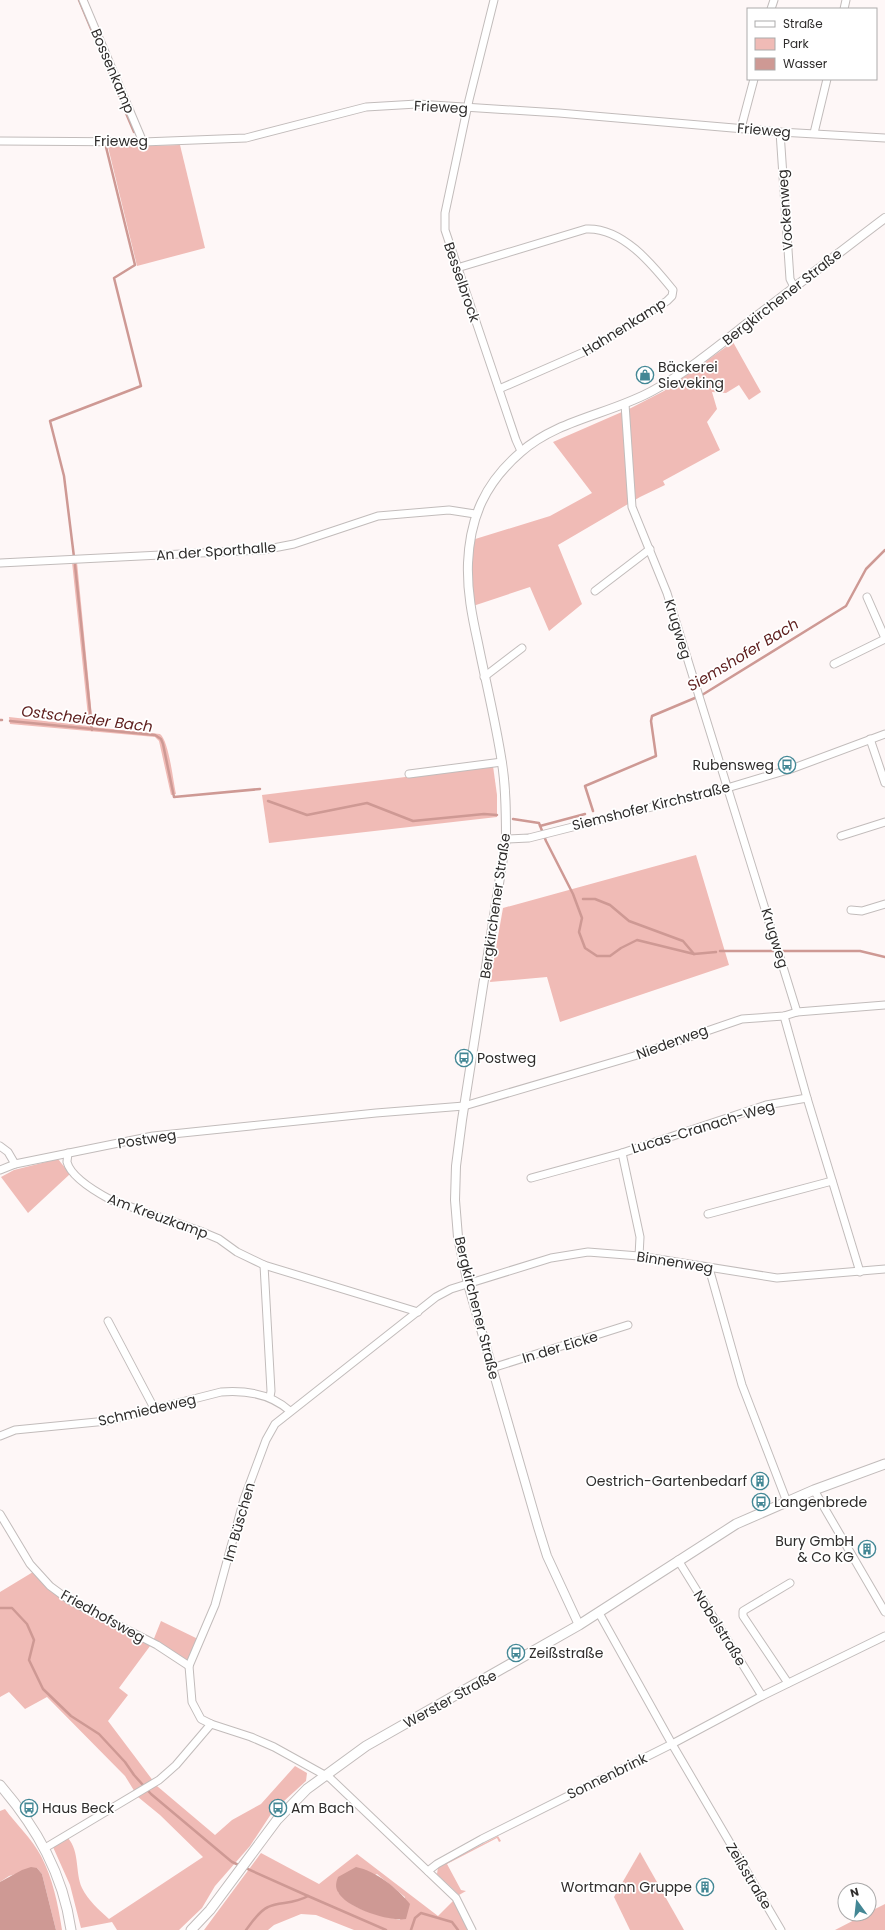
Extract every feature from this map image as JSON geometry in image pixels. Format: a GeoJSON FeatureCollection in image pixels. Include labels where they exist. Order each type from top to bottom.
{"type":"FeatureCollection","features":[{"type":"Feature","properties":{"kind":"main road","name":"Werster Straße"},"geometry":{"type":"LineString","coordinates":[[191,1930],[210,1910],[277,1820],[307,1789],[324,1775],[366,1746],[599,1613],[678,1560],[736,1524],[814,1490],[885,1464]]}},
{"type":"Feature","properties":{"kind":"main road"},"geometry":{"type":"LineString","coordinates":[[0,1785],[26,1817],[45,1848],[58,1875],[65,1897],[72,1930]]}},
{"type":"Feature","properties":{"kind":"street","name":"Bossenkamp"},"geometry":{"type":"LineString","coordinates":[[83,0],[143,142]]}},
{"type":"Feature","properties":{"kind":"street","name":"Besselbrock"},"geometry":{"type":"LineString","coordinates":[[494,0],[445,213],[445,230],[521,452]]}},
{"type":"Feature","properties":{"kind":"street"},"geometry":{"type":"LineString","coordinates":[[741,128],[754,80]]}},
{"type":"Feature","properties":{"kind":"street"},"geometry":{"type":"LineString","coordinates":[[814,133],[827,80]]}},
{"type":"Feature","properties":{"kind":"street","name":"Frieweg"},"geometry":{"type":"LineString","coordinates":[[0,141],[143,142],[246,138],[366,107],[417,104],[559,112],[780,132],[885,138]]}},
{"type":"Feature","properties":{"kind":"street","name":"Vockenweg"},"geometry":{"type":"LineString","coordinates":[[780,132],[790,279],[794,288]]}},
{"type":"Feature","properties":{"kind":"street","name":"Bergkirchener Straße"},"geometry":{"type":"LineString","coordinates":[[579,1625],[547,1556],[468,1284],[458,1237],[455,1200],[456,1166],[506,839],[506,792],[502,762],[468,590],[470,543],[476,514],[486,493],[500,474],[521,452],[536,441],[553,432],[625,404],[655,389],[703,358],[885,218]]}},
{"type":"Feature","properties":{"kind":"street","name":"Hahnenkamp"},"geometry":{"type":"LineString","coordinates":[[457,268],[586,229],[595,228],[634,248],[650,262],[673,290],[672,296],[667,301],[593,348],[499,389]]}},
{"type":"Feature","properties":{"kind":"street","name":"Krugweg"},"geometry":{"type":"LineString","coordinates":[[625,404],[632,507],[667,593],[698,697],[781,956],[797,1012]]}},
{"type":"Feature","properties":{"kind":"street","name":"An der Sporthalle"},"geometry":{"type":"LineString","coordinates":[[0,563],[264,550],[294,544],[378,516],[393,513],[449,510],[476,514]]}},
{"type":"Feature","properties":{"kind":"street"},"geometry":{"type":"LineString","coordinates":[[595,591],[650,549]]}},
{"type":"Feature","properties":{"kind":"street"},"geometry":{"type":"LineString","coordinates":[[834,664],[885,639],[867,597]]}},
{"type":"Feature","properties":{"kind":"street"},"geometry":{"type":"LineString","coordinates":[[484,676],[522,648]]}},
{"type":"Feature","properties":{"kind":"street","name":"Siemshofer Kirchstraße"},"geometry":{"type":"LineString","coordinates":[[506,839],[529,838],[727,788],[791,769],[885,734]]}},
{"type":"Feature","properties":{"kind":"street"},"geometry":{"type":"LineString","coordinates":[[870,739],[885,783]]}},
{"type":"Feature","properties":{"kind":"street"},"geometry":{"type":"LineString","coordinates":[[409,774],[502,762]]}},
{"type":"Feature","properties":{"kind":"street"},"geometry":{"type":"LineString","coordinates":[[840,836],[885,822]]}},
{"type":"Feature","properties":{"kind":"street"},"geometry":{"type":"LineString","coordinates":[[851,910],[862,912],[885,904]]}},
{"type":"Feature","properties":{"kind":"street","name":"Niederweg"},"geometry":{"type":"LineString","coordinates":[[464,1106],[634,1056],[742,1019],[784,1016],[797,1012],[885,1005]]}},
{"type":"Feature","properties":{"kind":"street"},"geometry":{"type":"LineString","coordinates":[[784,1016],[807,1098],[860,1272]]}},
{"type":"Feature","properties":{"kind":"street","name":"Lucas-Cranach-Weg"},"geometry":{"type":"LineString","coordinates":[[531,1178],[622,1152],[766,1106],[807,1098]]}},
{"type":"Feature","properties":{"kind":"street","name":"Postweg"},"geometry":{"type":"LineString","coordinates":[[0,1170],[15,1164],[153,1136],[376,1113],[464,1106]]}},
{"type":"Feature","properties":{"kind":"street"},"geometry":{"type":"LineString","coordinates":[[0,1146],[8,1152],[15,1164]]}},
{"type":"Feature","properties":{"kind":"street","name":"Lucas-Cranach-Weg"},"geometry":{"type":"LineString","coordinates":[[622,1152],[640,1237],[639,1256]]}},
{"type":"Feature","properties":{"kind":"street","name":"Am Kreuzkamp"},"geometry":{"type":"LineString","coordinates":[[68,1153],[67,1163],[75,1175],[97,1193],[144,1212],[200,1231],[264,1265],[418,1312]]}},
{"type":"Feature","properties":{"kind":"street"},"geometry":{"type":"LineString","coordinates":[[708,1214],[832,1181]]}},
{"type":"Feature","properties":{"kind":"street","name":"Binnenweg"},"geometry":{"type":"LineString","coordinates":[[468,1284],[551,1258],[588,1252],[639,1256],[777,1278],[885,1269]]}},
{"type":"Feature","properties":{"kind":"street"},"geometry":{"type":"LineString","coordinates":[[264,1265],[271,1391],[270,1397]]}},
{"type":"Feature","properties":{"kind":"street"},"geometry":{"type":"LineString","coordinates":[[709,1268],[742,1385],[787,1502]]}},
{"type":"Feature","properties":{"kind":"street","name":"Im Büschen"},"geometry":{"type":"LineString","coordinates":[[324,1775],[274,1747],[251,1737],[211,1724],[202,1719],[192,1702],[189,1666],[222,1587],[244,1499],[266,1440],[275,1424],[441,1294],[468,1284]]}},
{"type":"Feature","properties":{"kind":"street"},"geometry":{"type":"LineString","coordinates":[[108,1321],[154,1408]]}},
{"type":"Feature","properties":{"kind":"street","name":"In der Eicke"},"geometry":{"type":"LineString","coordinates":[[492,1368],[628,1325]]}},
{"type":"Feature","properties":{"kind":"street","name":"Schmiedeweg"},"geometry":{"type":"LineString","coordinates":[[0,1436],[15,1430],[106,1421],[221,1392],[239,1391],[270,1397],[290,1411]]}},
{"type":"Feature","properties":{"kind":"street"},"geometry":{"type":"LineString","coordinates":[[814,1490],[885,1612]]}},
{"type":"Feature","properties":{"kind":"street","name":"Friedhofsweg"},"geometry":{"type":"LineString","coordinates":[[0,1514],[30,1564],[50,1586],[69,1600],[156,1645],[189,1666]]}},
{"type":"Feature","properties":{"kind":"street","name":"Nobelstraße"},"geometry":{"type":"LineString","coordinates":[[678,1560],[762,1696]]}},
{"type":"Feature","properties":{"kind":"street"},"geometry":{"type":"LineString","coordinates":[[788,1684],[743,1616],[743,1611],[790,1582]]}},
{"type":"Feature","properties":{"kind":"street","name":"Zeißstraße"},"geometry":{"type":"LineString","coordinates":[[599,1613],[672,1744],[781,1930]]}},
{"type":"Feature","properties":{"kind":"street","name":"Sonnenbrink"},"geometry":{"type":"LineString","coordinates":[[428,1871],[468,1846],[672,1744],[762,1696],[885,1636]]}},
{"type":"Feature","properties":{"kind":"street"},"geometry":{"type":"LineString","coordinates":[[45,1848],[159,1780],[176,1765],[211,1724]]}},
{"type":"Feature","properties":{"kind":"street"},"geometry":{"type":"LineString","coordinates":[[324,1775],[330,1778],[456,1898],[472,1930]]}},
{"type":"Feature","properties":{"kind":"green space"},"geometry":{"type":"Polygon","coordinates":[[[180,145],[205,248],[137,266],[108,147],[180,145]]]}},
{"type":"Feature","properties":{"kind":"green space"},"geometry":{"type":"Polygon","coordinates":[[[733,342],[761,392],[749,400],[739,385],[726,393],[712,392],[717,409],[707,422],[720,450],[663,481],[665,485],[640,497],[558,545],[582,604],[549,631],[530,587],[473,606],[471,588],[472,540],[550,516],[592,493],[553,442],[631,408],[664,391],[733,342]]]}},
{"type":"Feature","properties":{"kind":"green space"},"geometry":{"type":"Polygon","coordinates":[[[72,562],[77,562],[93,727],[160,734],[166,744],[176,794],[171,795],[159,741],[155,737],[10,724],[9,717],[89,726],[72,562]]]}},
{"type":"Feature","properties":{"kind":"green space"},"geometry":{"type":"Polygon","coordinates":[[[493,766],[497,795],[497,817],[269,843],[262,795],[493,766]]]}},
{"type":"Feature","properties":{"kind":"green space"},"geometry":{"type":"Polygon","coordinates":[[[696,855],[729,965],[560,1022],[547,977],[490,982],[503,908],[696,855]]]}},
{"type":"Feature","properties":{"kind":"green space"},"geometry":{"type":"Polygon","coordinates":[[[58,1159],[70,1174],[28,1213],[1,1177],[14,1170],[58,1159]]]}},
{"type":"Feature","properties":{"kind":"green space"},"geometry":{"type":"Polygon","coordinates":[[[33,1572],[48,1588],[153,1641],[161,1621],[198,1639],[188,1664],[153,1642],[119,1688],[128,1695],[108,1721],[157,1786],[215,1835],[232,1820],[261,1804],[295,1766],[307,1773],[306,1781],[273,1811],[250,1846],[215,1886],[202,1908],[179,1930],[117,1930],[112,1922],[81,1928],[70,1885],[53,1847],[68,1838],[74,1849],[80,1882],[84,1892],[109,1919],[203,1857],[160,1815],[138,1797],[125,1776],[47,1697],[25,1709],[9,1692],[0,1697],[0,1592],[33,1572]]]}},
{"type":"Feature","properties":{"kind":"green space"},"geometry":{"type":"Polygon","coordinates":[[[5,1809],[41,1856],[49,1874],[59,1911],[62,1930],[56,1930],[42,1874],[37,1868],[9,1876],[0,1882],[0,1811],[5,1809]]]}},
{"type":"Feature","properties":{"kind":"green space"},"geometry":{"type":"Polygon","coordinates":[[[498,1836],[501,1841],[499,1842],[497,1838],[447,1864],[461,1890],[466,1891],[459,1895],[437,1874],[438,1867],[498,1836]]]}},
{"type":"Feature","properties":{"kind":"green space"},"geometry":{"type":"Polygon","coordinates":[[[640,1852],[684,1930],[630,1930],[614,1897],[640,1852]]]}},
{"type":"Feature","properties":{"kind":"green space"},"geometry":{"type":"Polygon","coordinates":[[[261,1853],[319,1884],[357,1854],[438,1916],[457,1897],[473,1930],[354,1930],[316,1915],[301,1914],[274,1925],[268,1930],[204,1930],[261,1853]],[[377,1874],[338,1892],[350,1903],[366,1911],[400,1920],[405,1897],[377,1874]]]}},
{"type":"Feature","properties":{"kind":"green space"},"geometry":{"type":"Polygon","coordinates":[[[885,1904],[885,1930],[835,1930],[850,1922],[877,1922],[877,1908],[885,1904]]]}},
{"type":"Feature","properties":{"kind":"water"},"geometry":{"type":"Polygon","coordinates":[[[31,1867],[37,1868],[42,1874],[56,1930],[0,1930],[0,1882],[22,1870],[31,1867]]]}},
{"type":"Feature","properties":{"kind":"water"},"geometry":{"type":"Polygon","coordinates":[[[356,1867],[371,1872],[386,1881],[405,1898],[410,1904],[406,1919],[390,1918],[369,1913],[343,1898],[336,1888],[338,1877],[356,1867]]]}},
{"type":"Feature","properties":{"kind":"waterway"},"geometry":{"type":"LineString","coordinates":[[79,0],[120,98]]}},
{"type":"Feature","properties":{"kind":"waterway"},"geometry":{"type":"LineString","coordinates":[[123,106],[134,132]]}},
{"type":"Feature","properties":{"kind":"waterway"},"geometry":{"type":"LineString","coordinates":[[74,557],[64,476],[50,421],[141,386],[114,278],[135,265],[106,147]]}},
{"type":"Feature","properties":{"kind":"waterway","name":"Siemshofer Bach"},"geometry":{"type":"LineString","coordinates":[[593,811],[585,786],[656,756],[651,721],[652,716],[702,695],[846,606],[866,569],[885,550]]}},
{"type":"Feature","properties":{"kind":"waterway"},"geometry":{"type":"LineString","coordinates":[[75,565],[92,730]]}},
{"type":"Feature","properties":{"kind":"waterway","name":"Ostscheider Bach"},"geometry":{"type":"LineString","coordinates":[[10,721],[155,735],[161,739],[163,744],[174,797],[260,789]]}},
{"type":"Feature","properties":{"kind":"waterway","name":"Ostscheider Bach"},"geometry":{"type":"LineString","coordinates":[[268,801],[307,815],[367,803],[413,821],[484,814],[497,815]]}},
{"type":"Feature","properties":{"kind":"waterway","name":"Siemshofer Bach"},"geometry":{"type":"LineString","coordinates":[[540,826],[585,814]]}},
{"type":"Feature","properties":{"kind":"waterway","name":"Ostscheider Bach"},"geometry":{"type":"LineString","coordinates":[[513,819],[539,823],[546,841],[573,894],[582,918],[579,932],[585,948],[597,956],[610,956],[621,948],[637,940],[694,954],[716,952]]}},
{"type":"Feature","properties":{"kind":"waterway"},"geometry":{"type":"LineString","coordinates":[[583,899],[595,899],[610,905],[629,921],[683,941],[694,954]]}},
{"type":"Feature","properties":{"kind":"waterway","name":"Ostscheider Bach"},"geometry":{"type":"LineString","coordinates":[[720,951],[860,951],[885,957]]}},
{"type":"Feature","properties":{"kind":"waterway"},"geometry":{"type":"LineString","coordinates":[[0,1608],[12,1608],[27,1624],[34,1640],[29,1660],[43,1689],[71,1716],[99,1734],[125,1762],[134,1775],[151,1794],[232,1862],[308,1896]]}},
{"type":"Feature","properties":{"kind":"waterway"},"geometry":{"type":"LineString","coordinates":[[246,1930],[253,1920],[268,1907],[297,1901],[308,1896],[386,1930]]}},
{"type":"Feature","properties":{"kind":"waterway"},"geometry":{"type":"LineString","coordinates":[[411,1930],[415,1918],[421,1913],[452,1922],[458,1930]]}},
{"type":"Feature","properties":{"kind":"place","name":"Bäckerei Sieveking"},"geometry":{"type":"Point","coordinates":[645,375]}},
{"type":"Feature","properties":{"kind":"place","name":"Rubensweg"},"geometry":{"type":"Point","coordinates":[787,765]}},
{"type":"Feature","properties":{"kind":"place","name":"Postweg"},"geometry":{"type":"Point","coordinates":[464,1058]}},
{"type":"Feature","properties":{"kind":"place","name":"Oestrich-Gartenbedarf"},"geometry":{"type":"Point","coordinates":[760,1481]}},
{"type":"Feature","properties":{"kind":"place","name":"Langenbrede"},"geometry":{"type":"Point","coordinates":[761,1502]}},
{"type":"Feature","properties":{"kind":"place","name":"Bury GmbH & Co KG"},"geometry":{"type":"Point","coordinates":[867,1549]}},
{"type":"Feature","properties":{"kind":"place","name":"Zeißstraße"},"geometry":{"type":"Point","coordinates":[516,1653]}},
{"type":"Feature","properties":{"kind":"place","name":"Haus Beck"},"geometry":{"type":"Point","coordinates":[29,1808]}},
{"type":"Feature","properties":{"kind":"place","name":"Am Bach"},"geometry":{"type":"Point","coordinates":[278,1808]}},
{"type":"Feature","properties":{"kind":"place","name":"Wortmann Gruppe"},"geometry":{"type":"Point","coordinates":[705,1887]}}]}
